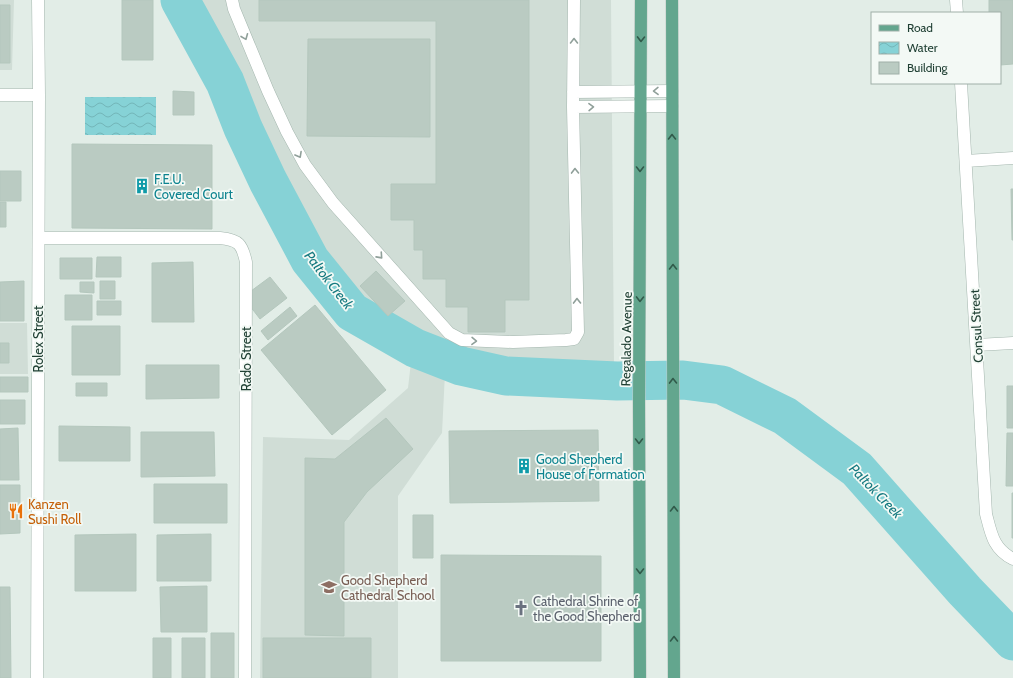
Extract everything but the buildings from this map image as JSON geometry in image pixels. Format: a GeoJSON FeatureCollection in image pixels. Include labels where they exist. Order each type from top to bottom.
{"type":"FeatureCollection","features":[{"type":"Feature","properties":{"kind":"main road","name":"Regalado Avenue"},"geometry":{"type":"LineString","coordinates":[[640,678],[639,402],[641,0]]}},
{"type":"Feature","properties":{"kind":"main road"},"geometry":{"type":"LineString","coordinates":[[672,0],[674,678]]}},
{"type":"Feature","properties":{"kind":"street","name":"Rolex Street"},"geometry":{"type":"LineString","coordinates":[[37,678],[39,238],[38,0]]}},
{"type":"Feature","properties":{"kind":"street"},"geometry":{"type":"LineString","coordinates":[[232,0],[234,9],[286,132],[305,165],[333,203],[449,333],[462,340],[513,342],[574,339],[578,332],[573,107],[574,0]]}},
{"type":"Feature","properties":{"kind":"street"},"geometry":{"type":"LineString","coordinates":[[956,0],[957,12]]}},
{"type":"Feature","properties":{"kind":"street","name":"Consul Street"},"geometry":{"type":"LineString","coordinates":[[961,84],[986,514],[991,534],[998,548],[1013,559]]}},
{"type":"Feature","properties":{"kind":"street"},"geometry":{"type":"LineString","coordinates":[[573,92],[672,91]]}},
{"type":"Feature","properties":{"kind":"street"},"geometry":{"type":"LineString","coordinates":[[0,95],[39,95]]}},
{"type":"Feature","properties":{"kind":"street"},"geometry":{"type":"LineString","coordinates":[[573,107],[672,106]]}},
{"type":"Feature","properties":{"kind":"street"},"geometry":{"type":"LineString","coordinates":[[966,161],[1013,158]]}},
{"type":"Feature","properties":{"kind":"street","name":"Rado Street"},"geometry":{"type":"LineString","coordinates":[[39,238],[220,238],[229,239],[239,243],[244,250],[246,262],[245,678]]}},
{"type":"Feature","properties":{"kind":"street"},"geometry":{"type":"LineString","coordinates":[[977,345],[1013,343]]}},
{"type":"Feature","properties":{"kind":"shaded area"},"geometry":{"type":"Polygon","coordinates":[[[0,0],[14,0],[12,70],[0,70],[0,0]]]}},
{"type":"Feature","properties":{"kind":"shaded area"},"geometry":{"type":"Polygon","coordinates":[[[196,0],[611,0],[614,366],[521,368],[494,366],[448,352],[392,323],[328,263],[196,0]]]}},
{"type":"Feature","properties":{"kind":"shaded area"},"geometry":{"type":"Polygon","coordinates":[[[0,323],[27,323],[28,374],[0,374],[0,323]]]}},
{"type":"Feature","properties":{"kind":"shaded area","name":"Good Shepherd Cathedral School"},"geometry":{"type":"Polygon","coordinates":[[[411,362],[445,373],[442,433],[398,496],[398,678],[260,678],[263,437],[349,440],[408,388],[411,362]]]}},
{"type":"Feature","properties":{"kind":"water"},"geometry":{"type":"Polygon","coordinates":[[[85,97],[156,97],[156,135],[85,135],[85,97]]]}},
{"type":"Feature","properties":{"kind":"waterway","name":"Paltok Creek"},"geometry":{"type":"LineString","coordinates":[[180,0],[225,82],[243,128],[268,181],[310,260],[352,312],[415,348],[461,366],[506,376],[617,381],[683,380],[722,385],[785,416],[857,469],[965,591],[1013,641]]}},
{"type":"Feature","properties":{"kind":"place","name":"F.E.U. Covered Court"},"geometry":{"type":"Point","coordinates":[142,186]}},
{"type":"Feature","properties":{"kind":"place","name":"Good Shepherd House of Formation"},"geometry":{"type":"Point","coordinates":[524,466]}},
{"type":"Feature","properties":{"kind":"place","name":"Kanzen Sushi Roll"},"geometry":{"type":"Point","coordinates":[16,511]}},
{"type":"Feature","properties":{"kind":"place","name":"Good Shepherd Cathedral School"},"geometry":{"type":"Point","coordinates":[329,587]}},
{"type":"Feature","properties":{"kind":"place","name":"Cathedral Shrine of the Good Shepherd"},"geometry":{"type":"Point","coordinates":[521,608]}}]}
